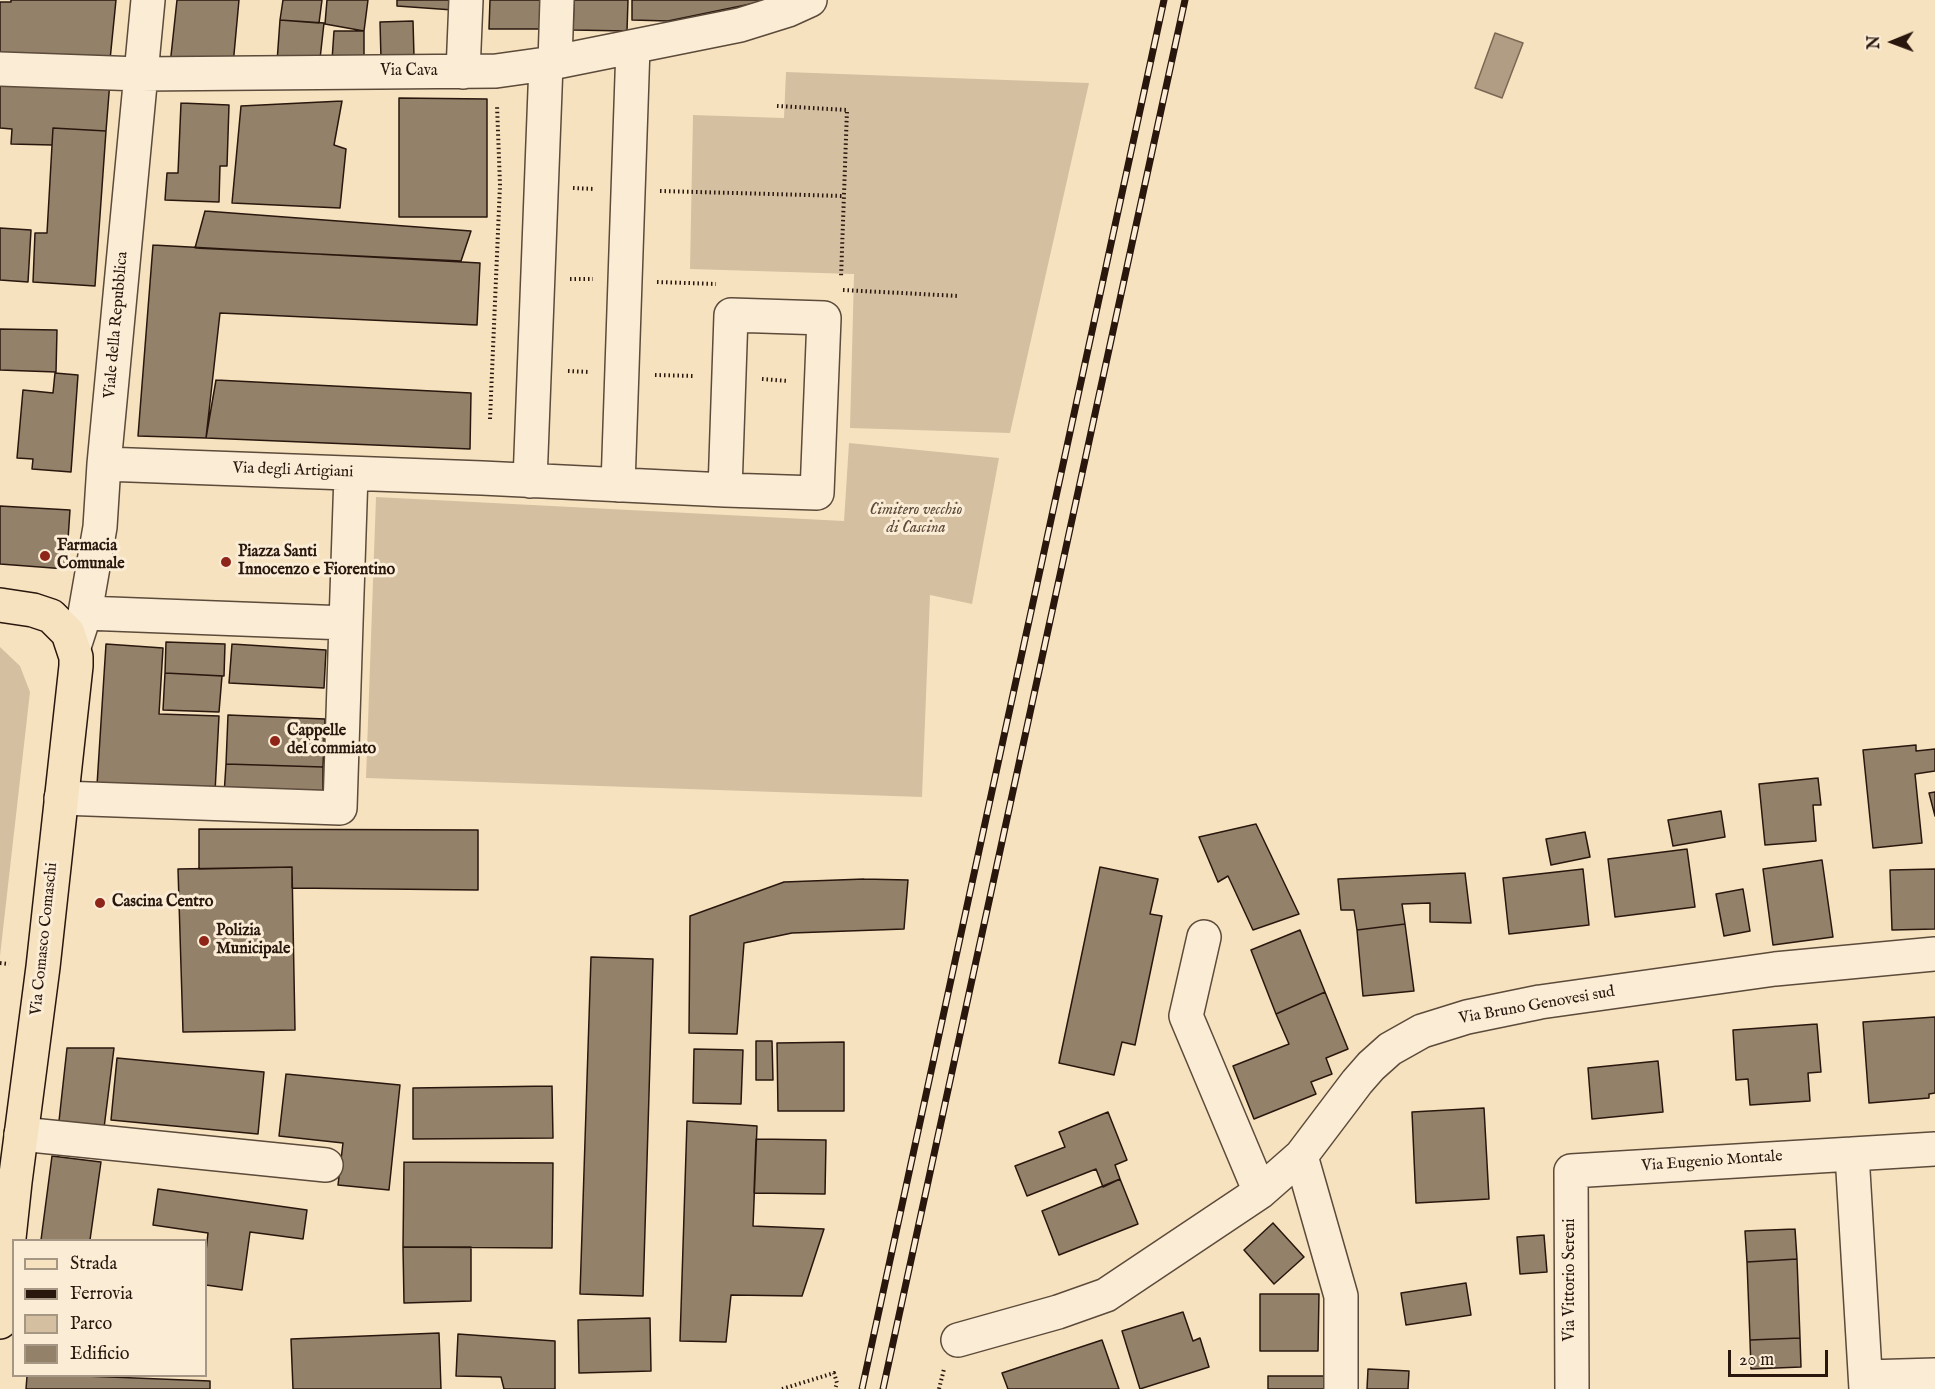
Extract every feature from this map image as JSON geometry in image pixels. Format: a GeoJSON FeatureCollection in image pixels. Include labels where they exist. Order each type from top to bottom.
{"type":"FeatureCollection","features":[{"type":"Feature","properties":{"kind":"main road"},"geometry":{"type":"LineString","coordinates":[[0,605],[33,610],[51,616],[68,633],[74,647]]}},
{"type":"Feature","properties":{"kind":"main road","name":"Via Comasco Comaschi"},"geometry":{"type":"LineString","coordinates":[[0,1322],[8,1181],[21,1134],[43,967],[76,666],[74,647]]}},
{"type":"Feature","properties":{"kind":"street","name":"Viale della Repubblica"},"geometry":{"type":"LineString","coordinates":[[74,647],[85,613],[100,527],[148,0]]}},
{"type":"Feature","properties":{"kind":"street"},"geometry":{"type":"LineString","coordinates":[[464,72],[466,0]]}},
{"type":"Feature","properties":{"kind":"street"},"geometry":{"type":"LineString","coordinates":[[530,481],[541,187],[557,0]]}},
{"type":"Feature","properties":{"kind":"street","name":"Via Cava"},"geometry":{"type":"LineString","coordinates":[[0,69],[140,74],[496,71],[550,63],[740,25],[788,10],[810,0]]}},
{"type":"Feature","properties":{"kind":"street"},"geometry":{"type":"LineString","coordinates":[[618,485],[633,47]]}},
{"type":"Feature","properties":{"kind":"street","name":"Via degli Artigiani"},"geometry":{"type":"LineString","coordinates":[[104,464],[482,478],[725,490],[817,493],[824,318],[731,315],[725,490]]}},
{"type":"Feature","properties":{"kind":"street"},"geometry":{"type":"LineString","coordinates":[[61,798],[340,808],[351,474]]}},
{"type":"Feature","properties":{"kind":"street"},"geometry":{"type":"LineString","coordinates":[[85,613],[346,623]]}},
{"type":"Feature","properties":{"kind":"street"},"geometry":{"type":"LineString","coordinates":[[1204,937],[1186,1016],[1260,1192]]}},
{"type":"Feature","properties":{"kind":"street","name":"Via Bruno Genovesi sud"},"geometry":{"type":"LineString","coordinates":[[958,1340],[1058,1312],[1106,1295],[1260,1192],[1300,1156],[1357,1083],[1390,1049],[1422,1031],[1497,1010],[1564,999],[1775,969],[1935,954]]}},
{"type":"Feature","properties":{"kind":"street"},"geometry":{"type":"LineString","coordinates":[[21,1134],[326,1166]]}},
{"type":"Feature","properties":{"kind":"street","name":"Via Eugenio Montale"},"geometry":{"type":"LineString","coordinates":[[1571,1171],[1935,1149]]}},
{"type":"Feature","properties":{"kind":"street"},"geometry":{"type":"LineString","coordinates":[[1852,1154],[1866,1383],[1935,1375]]}},
{"type":"Feature","properties":{"kind":"street"},"geometry":{"type":"LineString","coordinates":[[1300,1156],[1341,1296],[1341,1389]]}},
{"type":"Feature","properties":{"kind":"street","name":"Via Vittorio Sereni"},"geometry":{"type":"LineString","coordinates":[[1571,1171],[1572,1389]]}},
{"type":"Feature","properties":{"kind":"path"},"geometry":{"type":"LineString","coordinates":[[490,419],[500,186],[496,71]]}},
{"type":"Feature","properties":{"kind":"path"},"geometry":{"type":"LineString","coordinates":[[777,106],[847,110],[841,278]]}},
{"type":"Feature","properties":{"kind":"path"},"geometry":{"type":"LineString","coordinates":[[500,186],[844,196]]}},
{"type":"Feature","properties":{"kind":"path"},"geometry":{"type":"LineString","coordinates":[[782,1389],[834,1373],[837,1383],[835,1389]]}},
{"type":"Feature","properties":{"kind":"green space"},"geometry":{"type":"Polygon","coordinates":[[[786,72],[1089,83],[1010,433],[850,428],[854,274],[690,269],[693,115],[784,118],[786,72]]]}},
{"type":"Feature","properties":{"kind":"green space","name":"Cimitero vecchio di Cascina"},"geometry":{"type":"Polygon","coordinates":[[[849,443],[999,458],[972,604],[930,595],[922,797],[366,778],[376,497],[844,521],[849,443]]]}},
{"type":"Feature","properties":{"kind":"green space"},"geometry":{"type":"Polygon","coordinates":[[[0,647],[20,666],[30,692],[0,956],[0,647]]]}},
{"type":"Feature","properties":{"kind":"shaded area"},"geometry":{"type":"Polygon","coordinates":[[[1495,33],[1523,43],[1502,98],[1475,88],[1495,33]]]}},
{"type":"Feature","properties":{"kind":"building"},"geometry":{"type":"Polygon","coordinates":[[[11,0],[116,0],[110,60],[0,57],[0,2],[11,2],[11,0]]]}},
{"type":"Feature","properties":{"kind":"building"},"geometry":{"type":"Polygon","coordinates":[[[177,0],[239,0],[233,65],[170,65],[177,0]]]}},
{"type":"Feature","properties":{"kind":"building"},"geometry":{"type":"Polygon","coordinates":[[[283,0],[322,0],[319,23],[280,20],[283,0]]]}},
{"type":"Feature","properties":{"kind":"building"},"geometry":{"type":"Polygon","coordinates":[[[327,0],[368,0],[364,31],[325,24],[327,0]]]}},
{"type":"Feature","properties":{"kind":"building"},"geometry":{"type":"Polygon","coordinates":[[[397,0],[454,0],[453,10],[397,6],[397,0]]]}},
{"type":"Feature","properties":{"kind":"building"},"geometry":{"type":"Polygon","coordinates":[[[490,0],[541,0],[541,29],[489,29],[490,0]]]}},
{"type":"Feature","properties":{"kind":"building"},"geometry":{"type":"Polygon","coordinates":[[[574,0],[628,0],[627,31],[573,30],[574,0]]]}},
{"type":"Feature","properties":{"kind":"building"},"geometry":{"type":"Polygon","coordinates":[[[632,0],[770,0],[668,21],[632,20],[632,0]]]}},
{"type":"Feature","properties":{"kind":"building"},"geometry":{"type":"Polygon","coordinates":[[[280,20],[324,23],[320,59],[277,62],[280,20]]]}},
{"type":"Feature","properties":{"kind":"building"},"geometry":{"type":"Polygon","coordinates":[[[413,21],[414,57],[381,59],[380,22],[413,21]]]}},
{"type":"Feature","properties":{"kind":"building"},"geometry":{"type":"Polygon","coordinates":[[[334,31],[364,31],[364,62],[332,60],[334,31]]]}},
{"type":"Feature","properties":{"kind":"building"},"geometry":{"type":"Polygon","coordinates":[[[0,77],[110,81],[106,131],[53,128],[52,145],[11,144],[12,129],[0,128],[0,77]]]}},
{"type":"Feature","properties":{"kind":"building"},"geometry":{"type":"Polygon","coordinates":[[[399,98],[487,99],[487,217],[399,217],[399,98]]]}},
{"type":"Feature","properties":{"kind":"building"},"geometry":{"type":"Polygon","coordinates":[[[342,101],[334,145],[346,149],[340,208],[232,203],[241,106],[342,101]]]}},
{"type":"Feature","properties":{"kind":"building"},"geometry":{"type":"Polygon","coordinates":[[[181,103],[229,105],[227,166],[220,166],[219,202],[165,200],[167,173],[178,173],[181,103]]]}},
{"type":"Feature","properties":{"kind":"building"},"geometry":{"type":"Polygon","coordinates":[[[53,128],[106,131],[95,286],[33,282],[35,233],[47,233],[53,128]]]}},
{"type":"Feature","properties":{"kind":"building"},"geometry":{"type":"Polygon","coordinates":[[[205,211],[471,231],[461,261],[195,248],[205,211]]]}},
{"type":"Feature","properties":{"kind":"building"},"geometry":{"type":"Polygon","coordinates":[[[0,228],[31,230],[28,282],[0,280],[0,228]]]}},
{"type":"Feature","properties":{"kind":"building"},"geometry":{"type":"Polygon","coordinates":[[[153,245],[480,263],[477,325],[220,313],[206,438],[138,436],[153,245]]]}},
{"type":"Feature","properties":{"kind":"building"},"geometry":{"type":"Polygon","coordinates":[[[0,329],[57,330],[56,372],[0,370],[0,329]]]}},
{"type":"Feature","properties":{"kind":"building"},"geometry":{"type":"Polygon","coordinates":[[[55,373],[78,375],[71,472],[32,469],[33,459],[17,458],[23,390],[53,393],[55,373]]]}},
{"type":"Feature","properties":{"kind":"building"},"geometry":{"type":"Polygon","coordinates":[[[216,380],[471,393],[470,449],[206,438],[216,380]]]}},
{"type":"Feature","properties":{"kind":"building"},"geometry":{"type":"Polygon","coordinates":[[[0,506],[70,510],[66,569],[0,564],[0,506]]]}},
{"type":"Feature","properties":{"kind":"building"},"geometry":{"type":"Polygon","coordinates":[[[166,642],[225,644],[224,676],[165,673],[166,642]]]}},
{"type":"Feature","properties":{"kind":"building"},"geometry":{"type":"Polygon","coordinates":[[[106,644],[163,648],[159,714],[219,716],[215,792],[97,785],[106,644]]]}},
{"type":"Feature","properties":{"kind":"building"},"geometry":{"type":"Polygon","coordinates":[[[232,644],[326,650],[324,688],[229,683],[232,644]]]}},
{"type":"Feature","properties":{"kind":"building"},"geometry":{"type":"Polygon","coordinates":[[[165,673],[222,676],[219,712],[163,710],[165,673]]]}},
{"type":"Feature","properties":{"kind":"building","name":"Cappelle del commiato"},"geometry":{"type":"Polygon","coordinates":[[[228,715],[325,719],[323,767],[226,764],[228,715]]]}},
{"type":"Feature","properties":{"kind":"building"},"geometry":{"type":"Polygon","coordinates":[[[1916,745],[1916,751],[1935,749],[1935,771],[1915,774],[1922,843],[1873,848],[1863,750],[1916,745]]]}},
{"type":"Feature","properties":{"kind":"building"},"geometry":{"type":"Polygon","coordinates":[[[226,764],[323,767],[323,799],[224,795],[226,764]]]}},
{"type":"Feature","properties":{"kind":"building"},"geometry":{"type":"Polygon","coordinates":[[[1818,778],[1821,805],[1813,805],[1816,841],[1765,845],[1759,784],[1818,778]]]}},
{"type":"Feature","properties":{"kind":"building"},"geometry":{"type":"Polygon","coordinates":[[[1935,792],[1935,816],[1929,793],[1935,792]]]}},
{"type":"Feature","properties":{"kind":"building"},"geometry":{"type":"Polygon","coordinates":[[[1721,811],[1725,837],[1673,846],[1668,820],[1721,811]]]}},
{"type":"Feature","properties":{"kind":"building"},"geometry":{"type":"Polygon","coordinates":[[[1256,824],[1299,914],[1253,930],[1228,876],[1218,882],[1199,837],[1256,824]]]}},
{"type":"Feature","properties":{"kind":"building"},"geometry":{"type":"Polygon","coordinates":[[[199,829],[478,830],[478,890],[292,888],[292,867],[199,869],[199,829]]]}},
{"type":"Feature","properties":{"kind":"building"},"geometry":{"type":"Polygon","coordinates":[[[1585,832],[1590,857],[1551,865],[1546,839],[1585,832]]]}},
{"type":"Feature","properties":{"kind":"building"},"geometry":{"type":"Polygon","coordinates":[[[1687,849],[1695,907],[1615,917],[1608,859],[1687,849]]]}},
{"type":"Feature","properties":{"kind":"building"},"geometry":{"type":"Polygon","coordinates":[[[1822,860],[1833,937],[1773,945],[1763,869],[1822,860]]]}},
{"type":"Feature","properties":{"kind":"building"},"geometry":{"type":"Polygon","coordinates":[[[292,867],[295,1030],[183,1032],[178,869],[292,867]]]}},
{"type":"Feature","properties":{"kind":"building"},"geometry":{"type":"Polygon","coordinates":[[[1100,867],[1158,879],[1150,914],[1162,916],[1135,1045],[1122,1042],[1114,1075],[1059,1063],[1100,867]]]}},
{"type":"Feature","properties":{"kind":"building"},"geometry":{"type":"Polygon","coordinates":[[[1583,869],[1589,925],[1509,934],[1503,878],[1583,869]]]}},
{"type":"Feature","properties":{"kind":"building"},"geometry":{"type":"Polygon","coordinates":[[[1935,869],[1935,929],[1892,930],[1890,870],[1935,869]]]}},
{"type":"Feature","properties":{"kind":"building"},"geometry":{"type":"Polygon","coordinates":[[[1465,873],[1471,923],[1430,922],[1430,903],[1402,904],[1405,924],[1357,930],[1354,910],[1341,910],[1338,879],[1465,873]]]}},
{"type":"Feature","properties":{"kind":"building"},"geometry":{"type":"Polygon","coordinates":[[[908,880],[904,929],[792,933],[744,943],[737,1034],[689,1033],[690,916],[784,882],[908,880]]]}},
{"type":"Feature","properties":{"kind":"building"},"geometry":{"type":"Polygon","coordinates":[[[1743,889],[1750,931],[1724,936],[1716,894],[1743,889]]]}},
{"type":"Feature","properties":{"kind":"building"},"geometry":{"type":"Polygon","coordinates":[[[1405,924],[1414,991],[1363,996],[1357,930],[1405,924]]]}},
{"type":"Feature","properties":{"kind":"building"},"geometry":{"type":"Polygon","coordinates":[[[1300,930],[1325,992],[1276,1014],[1251,950],[1300,930]]]}},
{"type":"Feature","properties":{"kind":"building"},"geometry":{"type":"Polygon","coordinates":[[[591,957],[653,959],[643,1296],[580,1294],[591,957]]]}},
{"type":"Feature","properties":{"kind":"building"},"geometry":{"type":"Polygon","coordinates":[[[1325,992],[1348,1049],[1326,1058],[1332,1074],[1311,1082],[1316,1094],[1254,1119],[1233,1066],[1289,1044],[1276,1014],[1325,992]]]}},
{"type":"Feature","properties":{"kind":"building"},"geometry":{"type":"Polygon","coordinates":[[[1935,1017],[1935,1093],[1929,1094],[1929,1098],[1869,1103],[1863,1022],[1935,1017]]]}},
{"type":"Feature","properties":{"kind":"building"},"geometry":{"type":"Polygon","coordinates":[[[1817,1024],[1821,1072],[1808,1073],[1810,1101],[1750,1105],[1748,1079],[1736,1080],[1733,1030],[1817,1024]]]}},
{"type":"Feature","properties":{"kind":"building"},"geometry":{"type":"Polygon","coordinates":[[[756,1041],[772,1041],[773,1080],[756,1080],[756,1041]]]}},
{"type":"Feature","properties":{"kind":"building"},"geometry":{"type":"Polygon","coordinates":[[[844,1042],[844,1111],[778,1111],[777,1043],[844,1042]]]}},
{"type":"Feature","properties":{"kind":"building"},"geometry":{"type":"Polygon","coordinates":[[[67,1048],[114,1048],[104,1128],[59,1121],[67,1048]]]}},
{"type":"Feature","properties":{"kind":"building"},"geometry":{"type":"Polygon","coordinates":[[[694,1049],[743,1050],[741,1104],[693,1103],[694,1049]]]}},
{"type":"Feature","properties":{"kind":"building"},"geometry":{"type":"Polygon","coordinates":[[[117,1058],[264,1072],[258,1134],[111,1120],[117,1058]]]}},
{"type":"Feature","properties":{"kind":"building"},"geometry":{"type":"Polygon","coordinates":[[[1658,1061],[1663,1112],[1592,1119],[1588,1068],[1658,1061]]]}},
{"type":"Feature","properties":{"kind":"building"},"geometry":{"type":"Polygon","coordinates":[[[286,1074],[400,1085],[389,1190],[338,1185],[343,1143],[279,1136],[286,1074]]]}},
{"type":"Feature","properties":{"kind":"building"},"geometry":{"type":"Polygon","coordinates":[[[552,1086],[553,1138],[413,1139],[413,1088],[552,1086]]]}},
{"type":"Feature","properties":{"kind":"building"},"geometry":{"type":"Polygon","coordinates":[[[1484,1108],[1489,1199],[1416,1203],[1412,1112],[1484,1108]]]}},
{"type":"Feature","properties":{"kind":"building"},"geometry":{"type":"Polygon","coordinates":[[[1108,1112],[1127,1160],[1115,1165],[1120,1179],[1103,1187],[1096,1169],[1027,1196],[1015,1166],[1065,1147],[1059,1132],[1108,1112]]]}},
{"type":"Feature","properties":{"kind":"building"},"geometry":{"type":"Polygon","coordinates":[[[687,1121],[757,1126],[753,1226],[824,1229],[802,1296],[731,1295],[726,1342],[680,1341],[687,1121]]]}},
{"type":"Feature","properties":{"kind":"building"},"geometry":{"type":"Polygon","coordinates":[[[756,1139],[826,1140],[825,1194],[754,1193],[756,1139]]]}},
{"type":"Feature","properties":{"kind":"building"},"geometry":{"type":"Polygon","coordinates":[[[52,1156],[101,1162],[90,1239],[41,1239],[52,1156]]]}},
{"type":"Feature","properties":{"kind":"building"},"geometry":{"type":"Polygon","coordinates":[[[404,1162],[553,1163],[552,1248],[403,1247],[404,1162]]]}},
{"type":"Feature","properties":{"kind":"building"},"geometry":{"type":"Polygon","coordinates":[[[1120,1179],[1138,1224],[1059,1255],[1042,1211],[1120,1179]]]}},
{"type":"Feature","properties":{"kind":"building"},"geometry":{"type":"Polygon","coordinates":[[[158,1189],[307,1210],[303,1239],[250,1232],[242,1290],[207,1285],[208,1233],[153,1225],[158,1189]]]}},
{"type":"Feature","properties":{"kind":"building"},"geometry":{"type":"Polygon","coordinates":[[[1273,1223],[1304,1257],[1274,1284],[1244,1250],[1273,1223]]]}},
{"type":"Feature","properties":{"kind":"building"},"geometry":{"type":"Polygon","coordinates":[[[1795,1229],[1797,1259],[1747,1262],[1745,1231],[1795,1229]]]}},
{"type":"Feature","properties":{"kind":"building"},"geometry":{"type":"Polygon","coordinates":[[[1544,1235],[1547,1272],[1520,1274],[1517,1237],[1544,1235]]]}},
{"type":"Feature","properties":{"kind":"building"},"geometry":{"type":"Polygon","coordinates":[[[403,1247],[471,1247],[471,1301],[404,1303],[403,1247]]]}},
{"type":"Feature","properties":{"kind":"building"},"geometry":{"type":"Polygon","coordinates":[[[1797,1259],[1800,1338],[1750,1340],[1747,1262],[1797,1259]]]}},
{"type":"Feature","properties":{"kind":"building"},"geometry":{"type":"Polygon","coordinates":[[[1466,1283],[1471,1315],[1406,1325],[1401,1293],[1466,1283]]]}},
{"type":"Feature","properties":{"kind":"building"},"geometry":{"type":"Polygon","coordinates":[[[1260,1294],[1319,1294],[1318,1351],[1260,1351],[1260,1294]]]}},
{"type":"Feature","properties":{"kind":"building"},"geometry":{"type":"Polygon","coordinates":[[[1183,1312],[1193,1341],[1200,1338],[1209,1367],[1140,1389],[1122,1331],[1183,1312]]]}},
{"type":"Feature","properties":{"kind":"building"},"geometry":{"type":"Polygon","coordinates":[[[650,1318],[651,1371],[579,1373],[578,1320],[650,1318]]]}},
{"type":"Feature","properties":{"kind":"building"},"geometry":{"type":"Polygon","coordinates":[[[439,1333],[441,1389],[293,1389],[291,1339],[439,1333]]]}},
{"type":"Feature","properties":{"kind":"building"},"geometry":{"type":"Polygon","coordinates":[[[458,1334],[555,1341],[555,1389],[504,1389],[501,1377],[456,1376],[458,1334]]]}},
{"type":"Feature","properties":{"kind":"building"},"geometry":{"type":"Polygon","coordinates":[[[1800,1338],[1801,1367],[1751,1369],[1750,1340],[1800,1338]]]}},
{"type":"Feature","properties":{"kind":"building"},"geometry":{"type":"Polygon","coordinates":[[[1102,1340],[1119,1389],[1008,1389],[1002,1373],[1102,1340]]]}},
{"type":"Feature","properties":{"kind":"building"},"geometry":{"type":"Polygon","coordinates":[[[1368,1369],[1409,1371],[1408,1389],[1367,1389],[1368,1369]]]}},
{"type":"Feature","properties":{"kind":"building"},"geometry":{"type":"Polygon","coordinates":[[[1268,1376],[1331,1376],[1331,1389],[1268,1389],[1268,1376]]]}},
{"type":"Feature","properties":{"kind":"building"},"geometry":{"type":"Polygon","coordinates":[[[27,1377],[110,1377],[210,1381],[210,1389],[26,1389],[27,1377]]]}},
{"type":"Feature","properties":{"kind":"railway"},"geometry":{"type":"LineString","coordinates":[[862,1389],[1164,0]]}},
{"type":"Feature","properties":{"kind":"railway"},"geometry":{"type":"LineString","coordinates":[[883,1389],[1185,0]]}},
{"type":"Feature","properties":{"kind":"place","name":"Farmacia Comunale"},"geometry":{"type":"Point","coordinates":[45,556]}},
{"type":"Feature","properties":{"kind":"place","name":"Piazza Santi Innocenzo e Fiorentino"},"geometry":{"type":"Point","coordinates":[226,562]}},
{"type":"Feature","properties":{"kind":"place","name":"Cappelle del commiato"},"geometry":{"type":"Point","coordinates":[275,741]}},
{"type":"Feature","properties":{"kind":"place","name":"Cascina Centro"},"geometry":{"type":"Point","coordinates":[100,903]}},
{"type":"Feature","properties":{"kind":"place","name":"Polizia Municipale"},"geometry":{"type":"Point","coordinates":[204,941]}}]}
